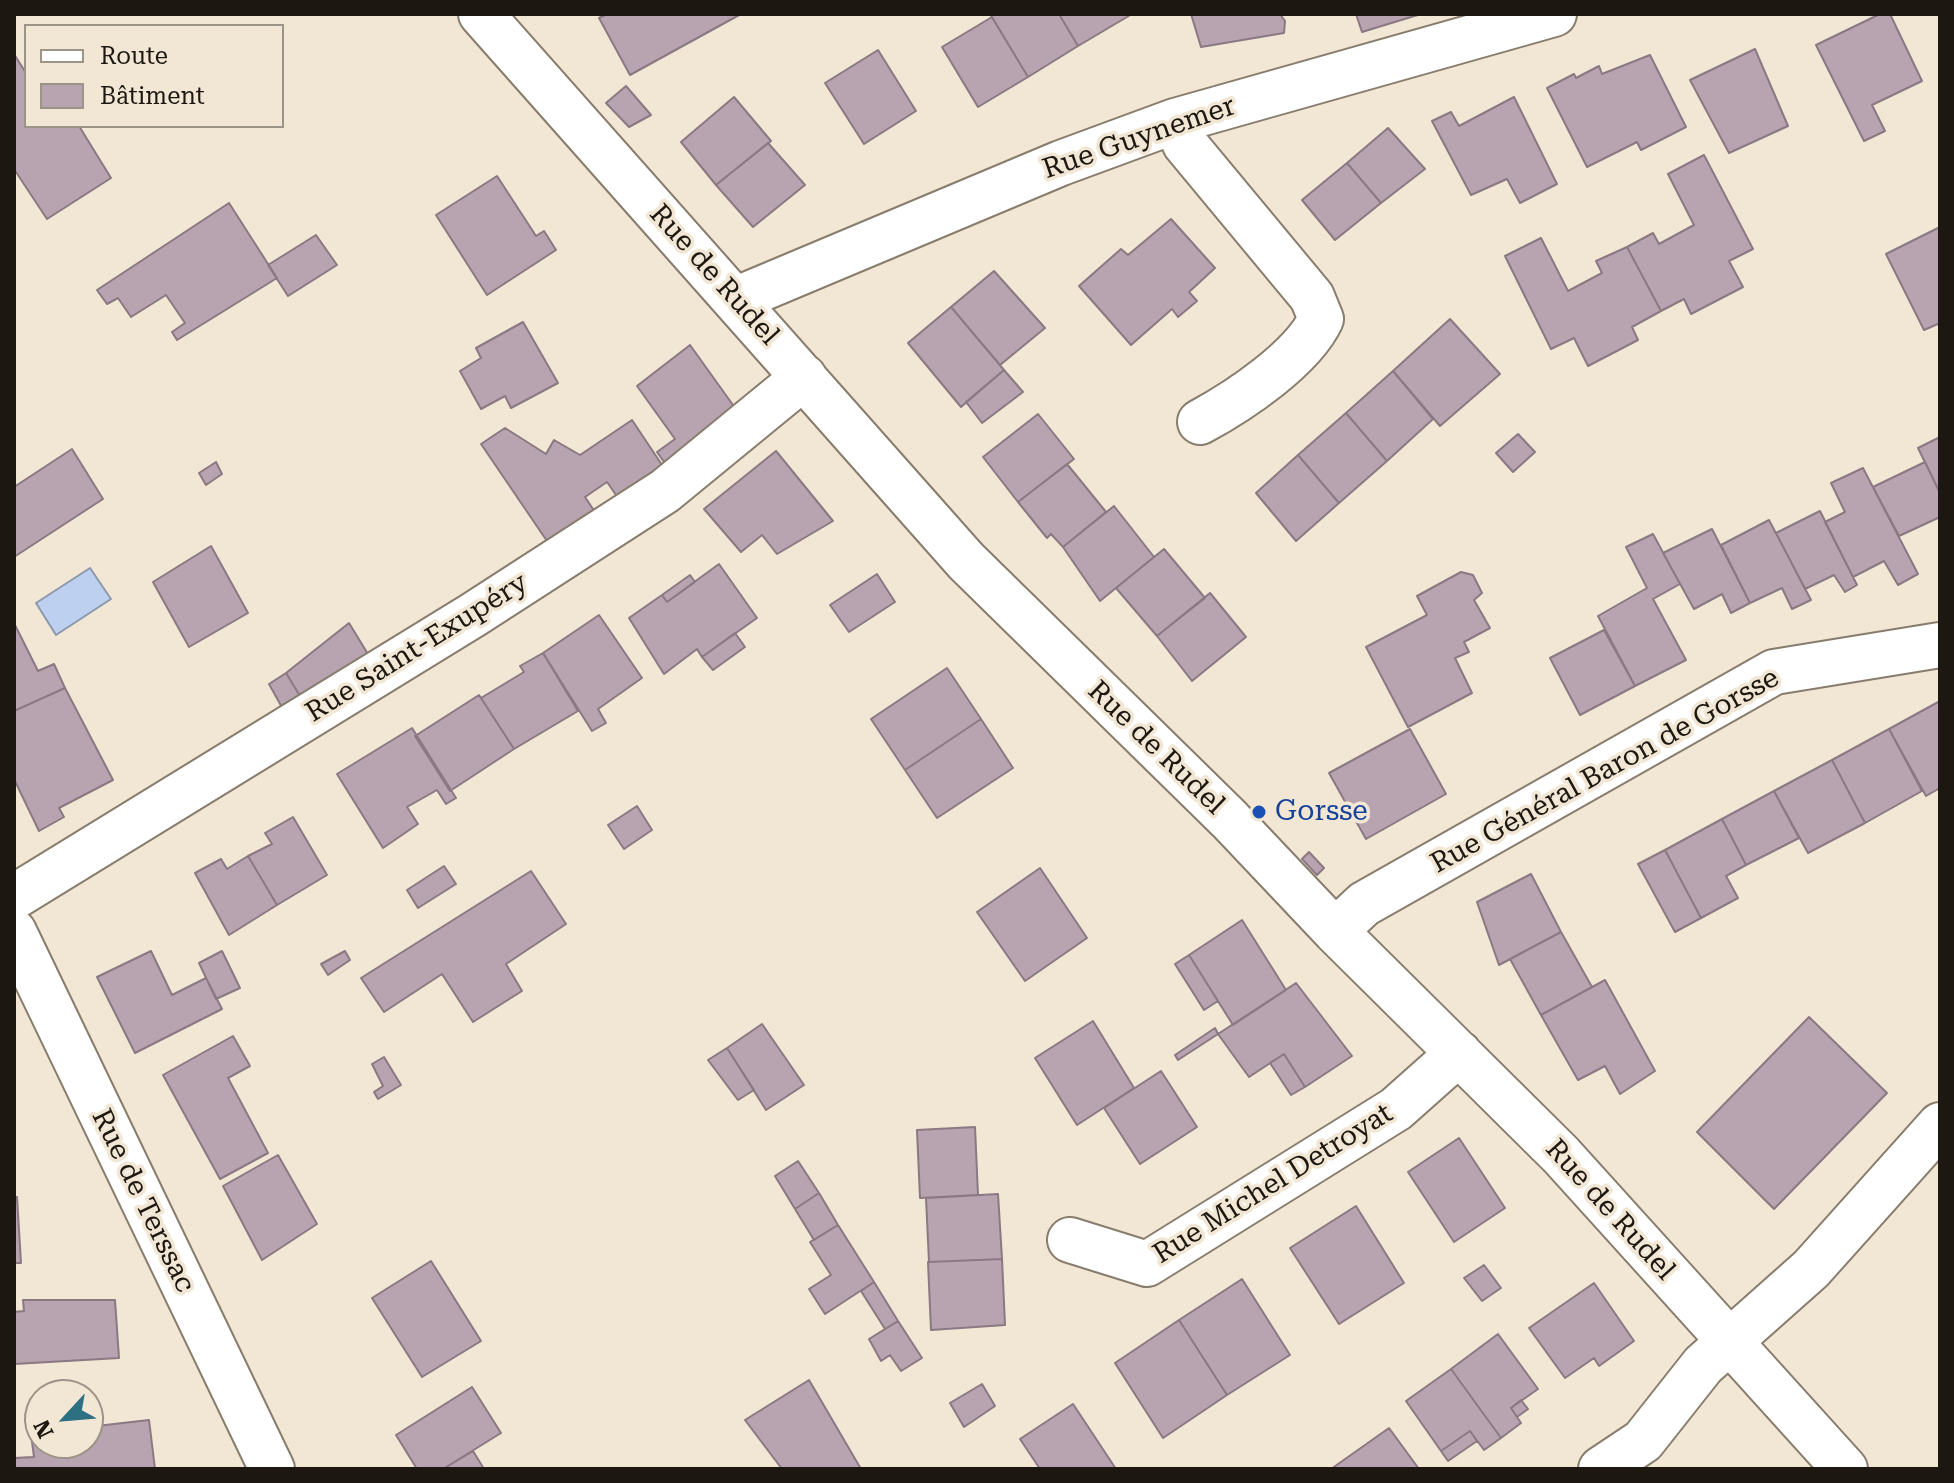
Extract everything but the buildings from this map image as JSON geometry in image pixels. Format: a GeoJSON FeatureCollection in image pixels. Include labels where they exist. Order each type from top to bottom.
{"type":"FeatureCollection","features":[{"type":"Feature","properties":{"kind":"street","name":"Rue de Rudel"},"geometry":{"type":"LineString","coordinates":[[481,14],[737,299],[966,561],[1230,820],[1335,931],[1561,1155],[1845,1469]]}},
{"type":"Feature","properties":{"kind":"street","name":"Rue Guynemer"},"geometry":{"type":"LineString","coordinates":[[737,299],[1061,163],[1175,121],[1527,18]]}},
{"type":"Feature","properties":{"kind":"street"},"geometry":{"type":"LineString","coordinates":[[1175,121],[1185,144],[1312,297],[1321,319],[1313,336],[1235,403],[1200,422]]}},
{"type":"Feature","properties":{"kind":"street","name":"Rue Saint-Exupéry"},"geometry":{"type":"LineString","coordinates":[[14,897],[473,615],[665,491],[804,377]]}},
{"type":"Feature","properties":{"kind":"street","name":"Rue Général Baron de Gorsse"},"geometry":{"type":"LineString","coordinates":[[1335,931],[1364,904],[1774,672],[1940,645]]}},
{"type":"Feature","properties":{"kind":"street","name":"Rue de Terssac"},"geometry":{"type":"LineString","coordinates":[[14,932],[272,1469]]}},
{"type":"Feature","properties":{"kind":"street","name":"Rue Michel Detroyat"},"geometry":{"type":"LineString","coordinates":[[1070,1240],[1147,1264],[1396,1109],[1459,1053]]}},
{"type":"Feature","properties":{"kind":"street"},"geometry":{"type":"LineString","coordinates":[[1601,1469],[1643,1441],[1703,1365],[1811,1269],[1940,1125]]}},
{"type":"Feature","properties":{"kind":"water"},"geometry":{"type":"Polygon","coordinates":[[[90,568],[111,599],[56,635],[36,603],[90,568]]]}},
{"type":"Feature","properties":{"kind":"place","name":"Gorsse"},"geometry":{"type":"Point","coordinates":[1259,812]}}]}
